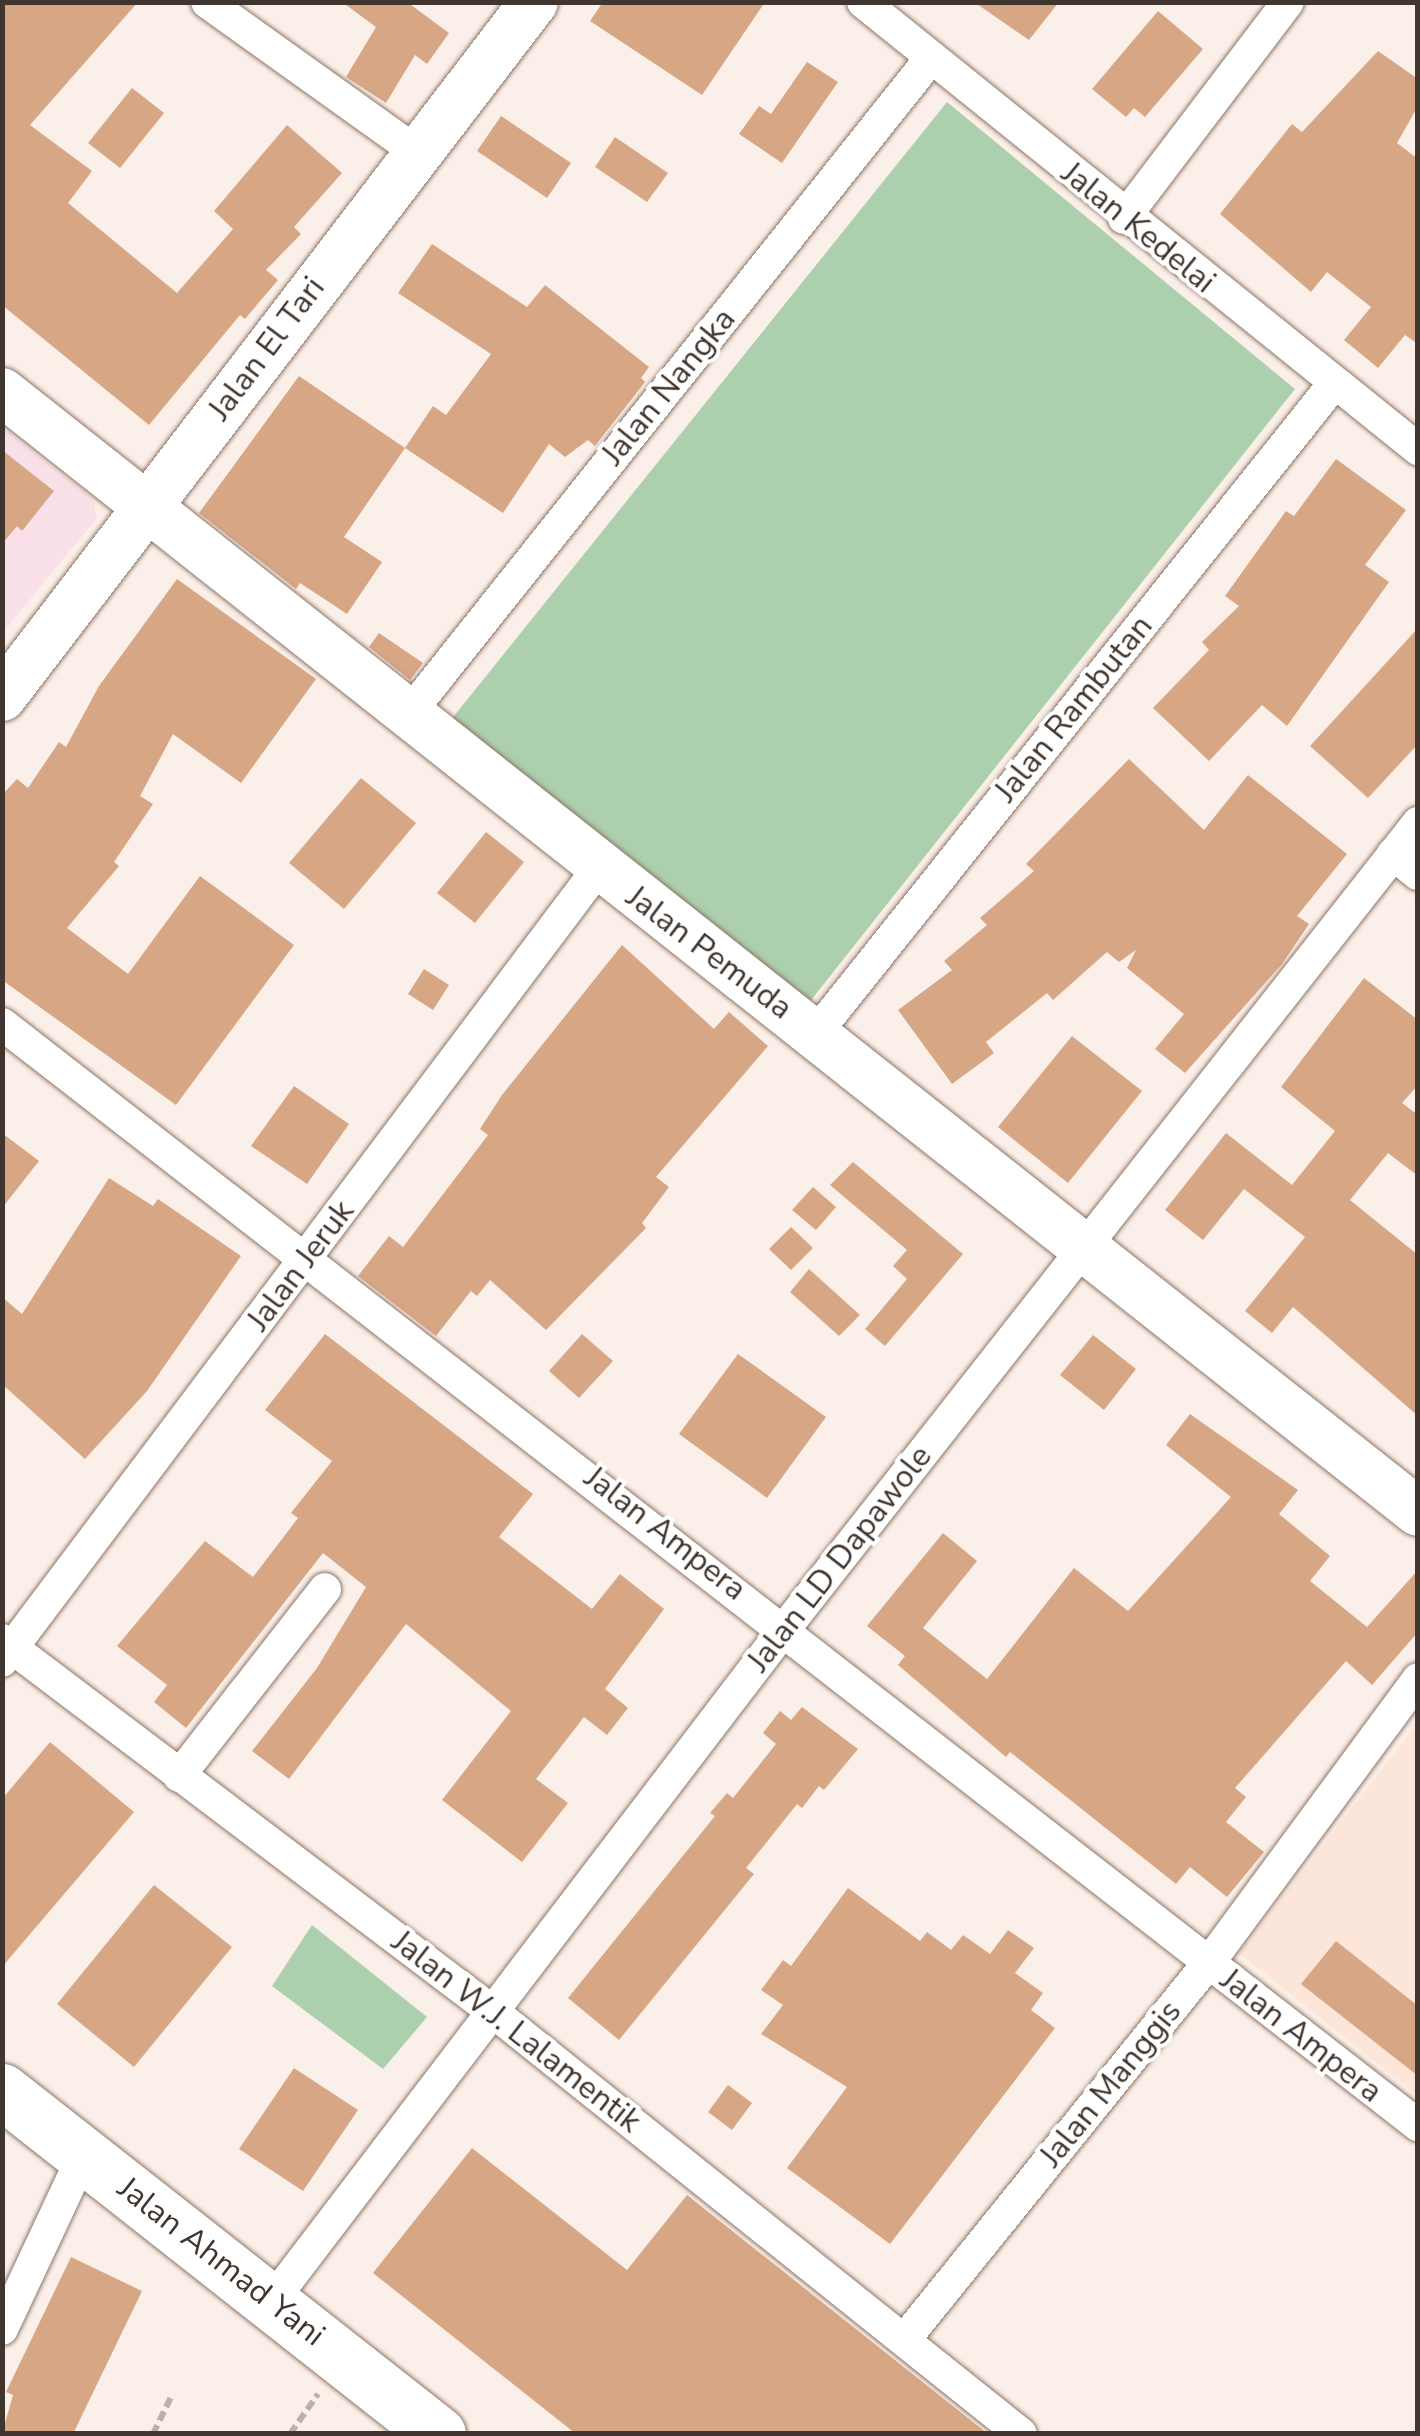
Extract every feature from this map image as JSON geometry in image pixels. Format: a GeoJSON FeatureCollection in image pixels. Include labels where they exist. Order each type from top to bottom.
{"type":"FeatureCollection","features":[{"type":"Feature","properties":{"kind":"highway","name":"Jalan Ahmad Yani"},"geometry":{"type":"LineString","coordinates":[[2,2091],[438,2434]]}},
{"type":"Feature","properties":{"kind":"street"},"geometry":{"type":"LineString","coordinates":[[207,2],[418,153]]}},
{"type":"Feature","properties":{"kind":"street","name":"Jalan El Tari"},"geometry":{"type":"LineString","coordinates":[[2,697],[534,2]]}},
{"type":"Feature","properties":{"kind":"street","name":"Jalan Kedelai"},"geometry":{"type":"LineString","coordinates":[[863,2],[1124,218],[1418,449]]}},
{"type":"Feature","properties":{"kind":"street"},"geometry":{"type":"LineString","coordinates":[[1124,218],[1288,2]]}},
{"type":"Feature","properties":{"kind":"street","name":"Jalan Nangka"},"geometry":{"type":"LineString","coordinates":[[407,716],[930,58]]}},
{"type":"Feature","properties":{"kind":"street","name":"Jalan Rambutan"},"geometry":{"type":"LineString","coordinates":[[816,1033],[1333,385]]}},
{"type":"Feature","properties":{"kind":"street","name":"Jalan Pemuda"},"geometry":{"type":"LineString","coordinates":[[2,392],[598,869],[816,1033],[1081,1250],[1418,1512]]}},
{"type":"Feature","properties":{"kind":"street","name":"Jalan LD Dapawole"},"geometry":{"type":"LineString","coordinates":[[271,2302],[786,1627],[1081,1250],[1405,864],[1418,822]]}},
{"type":"Feature","properties":{"kind":"street","name":"Jalan Jeruk"},"geometry":{"type":"LineString","coordinates":[[6,1650],[307,1258],[598,869]]}},
{"type":"Feature","properties":{"kind":"street","name":"Jalan Ampera"},"geometry":{"type":"LineString","coordinates":[[2,1024],[786,1627],[1418,2126]]}},
{"type":"Feature","properties":{"kind":"street"},"geometry":{"type":"LineString","coordinates":[[179,1776],[325,1589]]}},
{"type":"Feature","properties":{"kind":"street","name":"Jalan W.J. Lalamentik"},"geometry":{"type":"LineString","coordinates":[[6,1650],[492,2011],[1021,2434]]}},
{"type":"Feature","properties":{"kind":"street","name":"Jalan Manggis"},"geometry":{"type":"LineString","coordinates":[[905,2338],[1208,1964],[1418,1680]]}},
{"type":"Feature","properties":{"kind":"street"},"geometry":{"type":"LineString","coordinates":[[2,2329],[84,2154]]}},
{"type":"Feature","properties":{"kind":"path"},"geometry":{"type":"LineString","coordinates":[[153,2434],[172,2395]]}},
{"type":"Feature","properties":{"kind":"shaded area"},"geometry":{"type":"Polygon","coordinates":[[[3,428],[93,499],[97,518],[3,632],[3,428]]]}},
{"type":"Feature","properties":{"kind":"shaded area"},"geometry":{"type":"Polygon","coordinates":[[[1417,1724],[1417,2095],[1239,1953],[1417,1724]]]}},
{"type":"Feature","properties":{"kind":"green space"},"geometry":{"type":"Polygon","coordinates":[[[947,102],[1295,389],[808,1004],[446,726],[947,102]]]}},
{"type":"Feature","properties":{"kind":"green space"},"geometry":{"type":"Polygon","coordinates":[[[312,1925],[427,2017],[383,2069],[272,1986],[312,1925]]]}},
{"type":"Feature","properties":{"kind":"building"},"geometry":{"type":"Polygon","coordinates":[[[2,2],[138,2],[30,125],[92,171],[68,203],[177,293],[233,229],[214,211],[287,125],[342,173],[294,227],[301,234],[266,270],[278,280],[245,319],[240,315],[149,425],[2,305],[2,2]]]}},
{"type":"Feature","properties":{"kind":"building"},"geometry":{"type":"Polygon","coordinates":[[[342,2],[407,2],[449,33],[427,64],[415,55],[386,103],[346,77],[376,27],[342,2]]]}},
{"type":"Feature","properties":{"kind":"building"},"geometry":{"type":"Polygon","coordinates":[[[603,2],[765,2],[702,95],[590,21],[603,2]]]}},
{"type":"Feature","properties":{"kind":"building"},"geometry":{"type":"Polygon","coordinates":[[[974,2],[1059,2],[1029,40],[974,2]]]}},
{"type":"Feature","properties":{"kind":"building"},"geometry":{"type":"Polygon","coordinates":[[[1158,11],[1203,49],[1145,117],[1134,108],[1126,117],[1092,89],[1158,11]]]}},
{"type":"Feature","properties":{"kind":"building"},"geometry":{"type":"Polygon","coordinates":[[[1378,51],[1418,79],[1418,106],[1397,143],[1418,159],[1418,344],[1405,335],[1378,368],[1344,340],[1371,307],[1327,272],[1311,292],[1220,214],[1292,124],[1302,132],[1378,51]]]}},
{"type":"Feature","properties":{"kind":"building"},"geometry":{"type":"Polygon","coordinates":[[[807,62],[838,82],[782,163],[739,134],[759,106],[771,114],[807,62]]]}},
{"type":"Feature","properties":{"kind":"building"},"geometry":{"type":"Polygon","coordinates":[[[132,88],[164,113],[120,168],[88,143],[132,88]]]}},
{"type":"Feature","properties":{"kind":"building"},"geometry":{"type":"Polygon","coordinates":[[[501,116],[571,163],[547,198],[477,151],[501,116]]]}},
{"type":"Feature","properties":{"kind":"building"},"geometry":{"type":"Polygon","coordinates":[[[615,137],[668,173],[647,202],[595,167],[615,137]]]}},
{"type":"Feature","properties":{"kind":"building"},"geometry":{"type":"Polygon","coordinates":[[[432,244],[527,307],[545,285],[649,367],[641,378],[645,382],[595,446],[588,440],[565,457],[549,444],[503,513],[405,448],[433,406],[446,415],[491,354],[398,293],[432,244]]]}},
{"type":"Feature","properties":{"kind":"building"},"geometry":{"type":"Polygon","coordinates":[[[299,376],[405,448],[344,537],[382,562],[347,614],[300,583],[296,589],[199,513],[299,376]]]}},
{"type":"Feature","properties":{"kind":"building"},"geometry":{"type":"Polygon","coordinates":[[[2,450],[54,491],[22,531],[17,526],[2,544],[2,450]]]}},
{"type":"Feature","properties":{"kind":"building"},"geometry":{"type":"Polygon","coordinates":[[[1336,459],[1406,510],[1365,565],[1389,582],[1287,726],[1262,705],[1209,761],[1153,708],[1209,650],[1202,642],[1239,606],[1225,596],[1286,511],[1294,516],[1336,459]]]}},
{"type":"Feature","properties":{"kind":"building"},"geometry":{"type":"Polygon","coordinates":[[[177,579],[316,679],[241,783],[173,734],[140,796],[153,804],[114,862],[119,866],[67,928],[128,974],[200,876],[294,945],[176,1105],[2,980],[2,795],[17,779],[28,788],[59,742],[66,747],[99,686],[177,579]]]}},
{"type":"Feature","properties":{"kind":"building"},"geometry":{"type":"Polygon","coordinates":[[[1418,628],[1418,744],[1368,798],[1310,746],[1418,628]]]}},
{"type":"Feature","properties":{"kind":"building"},"geometry":{"type":"Polygon","coordinates":[[[379,633],[423,663],[410,680],[369,647],[379,633]]]}},
{"type":"Feature","properties":{"kind":"building"},"geometry":{"type":"Polygon","coordinates":[[[1129,759],[1204,830],[1248,775],[1347,854],[1297,916],[1309,924],[1282,964],[1185,1073],[1155,1049],[1184,1014],[1127,968],[1136,950],[1119,962],[1107,952],[1053,1000],[1047,993],[986,1042],[994,1053],[952,1084],[898,1010],[952,970],[944,961],[987,925],[980,918],[1034,871],[1026,864],[1129,759]]]}},
{"type":"Feature","properties":{"kind":"building"},"geometry":{"type":"Polygon","coordinates":[[[361,778],[416,823],[344,909],[289,863],[361,778]]]}},
{"type":"Feature","properties":{"kind":"building"},"geometry":{"type":"Polygon","coordinates":[[[486,832],[524,862],[475,923],[437,893],[486,832]]]}},
{"type":"Feature","properties":{"kind":"building"},"geometry":{"type":"Polygon","coordinates":[[[622,945],[714,1029],[729,1012],[768,1046],[656,1177],[669,1187],[642,1223],[646,1228],[546,1330],[490,1280],[477,1296],[471,1291],[436,1336],[358,1276],[389,1236],[403,1247],[488,1135],[480,1129],[502,1095],[622,945]]]}},
{"type":"Feature","properties":{"kind":"building"},"geometry":{"type":"Polygon","coordinates":[[[424,969],[449,985],[433,1010],[408,994],[424,969]]]}},
{"type":"Feature","properties":{"kind":"building"},"geometry":{"type":"Polygon","coordinates":[[[1364,978],[1418,1020],[1418,1085],[1402,1103],[1418,1115],[1418,1176],[1388,1153],[1350,1200],[1418,1255],[1418,1416],[1293,1307],[1272,1333],[1245,1311],[1305,1237],[1244,1189],[1203,1240],[1165,1210],[1226,1133],[1292,1185],[1335,1131],[1281,1087],[1364,978]]]}},
{"type":"Feature","properties":{"kind":"building"},"geometry":{"type":"Polygon","coordinates":[[[1072,1036],[1142,1091],[1068,1183],[998,1127],[1072,1036]]]}},
{"type":"Feature","properties":{"kind":"building"},"geometry":{"type":"Polygon","coordinates":[[[294,1086],[349,1124],[307,1184],[251,1146],[294,1086]]]}},
{"type":"Feature","properties":{"kind":"building"},"geometry":{"type":"Polygon","coordinates":[[[2,1133],[39,1161],[2,1208],[2,1133]]]}},
{"type":"Feature","properties":{"kind":"building"},"geometry":{"type":"Polygon","coordinates":[[[853,1162],[963,1254],[885,1346],[865,1329],[907,1279],[893,1266],[907,1250],[830,1185],[853,1162]]]}},
{"type":"Feature","properties":{"kind":"building"},"geometry":{"type":"Polygon","coordinates":[[[109,1178],[153,1206],[158,1199],[241,1256],[147,1391],[85,1459],[2,1384],[2,1297],[22,1314],[109,1178]]]}},
{"type":"Feature","properties":{"kind":"building"},"geometry":{"type":"Polygon","coordinates":[[[813,1187],[836,1207],[816,1230],[792,1210],[813,1187]]]}},
{"type":"Feature","properties":{"kind":"building"},"geometry":{"type":"Polygon","coordinates":[[[791,1227],[813,1248],[791,1270],[769,1249],[791,1227]]]}},
{"type":"Feature","properties":{"kind":"building"},"geometry":{"type":"Polygon","coordinates":[[[809,1269],[860,1315],[839,1336],[790,1292],[809,1269]]]}},
{"type":"Feature","properties":{"kind":"building"},"geometry":{"type":"Polygon","coordinates":[[[325,1334],[533,1494],[499,1537],[592,1609],[620,1574],[664,1609],[605,1689],[628,1708],[607,1735],[584,1717],[536,1779],[568,1803],[522,1862],[442,1800],[511,1711],[406,1624],[289,1779],[252,1751],[317,1668],[366,1587],[323,1553],[186,1728],[154,1702],[167,1685],[117,1646],[205,1541],[253,1577],[298,1518],[291,1513],[332,1461],[265,1410],[325,1334]]]}},
{"type":"Feature","properties":{"kind":"building"},"geometry":{"type":"Polygon","coordinates":[[[582,1334],[613,1361],[579,1398],[549,1371],[582,1334]]]}},
{"type":"Feature","properties":{"kind":"building"},"geometry":{"type":"Polygon","coordinates":[[[1093,1335],[1136,1369],[1104,1410],[1060,1375],[1093,1335]]]}},
{"type":"Feature","properties":{"kind":"building"},"geometry":{"type":"Polygon","coordinates":[[[738,1354],[826,1417],[767,1498],[679,1434],[738,1354]]]}},
{"type":"Feature","properties":{"kind":"building"},"geometry":{"type":"Polygon","coordinates":[[[1190,1414],[1298,1490],[1279,1514],[1330,1556],[1310,1581],[1367,1627],[1418,1570],[1418,1632],[1372,1685],[1346,1661],[1235,1788],[1246,1797],[1226,1822],[1264,1852],[1227,1897],[1190,1867],[1176,1884],[1010,1752],[1006,1757],[898,1665],[905,1656],[867,1626],[943,1533],[977,1561],[923,1628],[987,1679],[1074,1568],[1128,1611],[1231,1497],[1166,1445],[1190,1414]]]}},
{"type":"Feature","properties":{"kind":"building"},"geometry":{"type":"Polygon","coordinates":[[[802,1707],[858,1749],[824,1790],[819,1786],[802,1808],[797,1804],[746,1868],[754,1874],[619,2040],[568,1998],[715,1816],[710,1813],[727,1793],[733,1798],[776,1744],[763,1733],[780,1711],[791,1720],[802,1707]]]}},
{"type":"Feature","properties":{"kind":"building"},"geometry":{"type":"Polygon","coordinates":[[[50,1742],[134,1812],[2,1967],[2,1799],[50,1742]]]}},
{"type":"Feature","properties":{"kind":"building"},"geometry":{"type":"Polygon","coordinates":[[[154,1885],[232,1947],[134,2067],[57,2004],[154,1885]]]}},
{"type":"Feature","properties":{"kind":"building"},"geometry":{"type":"Polygon","coordinates":[[[848,1888],[920,1941],[927,1932],[951,1950],[963,1935],[990,1954],[1008,1930],[1034,1948],[1015,1973],[1043,1993],[1031,2010],[1055,2028],[890,2244],[787,2168],[847,2087],[761,2034],[783,2005],[761,1990],[783,1960],[791,1966],[848,1888]]]}},
{"type":"Feature","properties":{"kind":"building"},"geometry":{"type":"Polygon","coordinates":[[[1336,1941],[1418,2006],[1418,2076],[1301,1984],[1336,1941]]]}},
{"type":"Feature","properties":{"kind":"building"},"geometry":{"type":"Polygon","coordinates":[[[294,2068],[358,2110],[303,2191],[239,2149],[294,2068]]]}},
{"type":"Feature","properties":{"kind":"building"},"geometry":{"type":"Polygon","coordinates":[[[728,2085],[752,2103],[732,2130],[708,2112],[728,2085]]]}},
{"type":"Feature","properties":{"kind":"building"},"geometry":{"type":"Polygon","coordinates":[[[472,2148],[627,2270],[687,2195],[988,2434],[576,2434],[373,2273],[472,2148]]]}},
{"type":"Feature","properties":{"kind":"building"},"geometry":{"type":"Polygon","coordinates":[[[71,2257],[142,2291],[73,2434],[2,2434],[13,2395],[6,2392],[71,2257]]]}}]}
